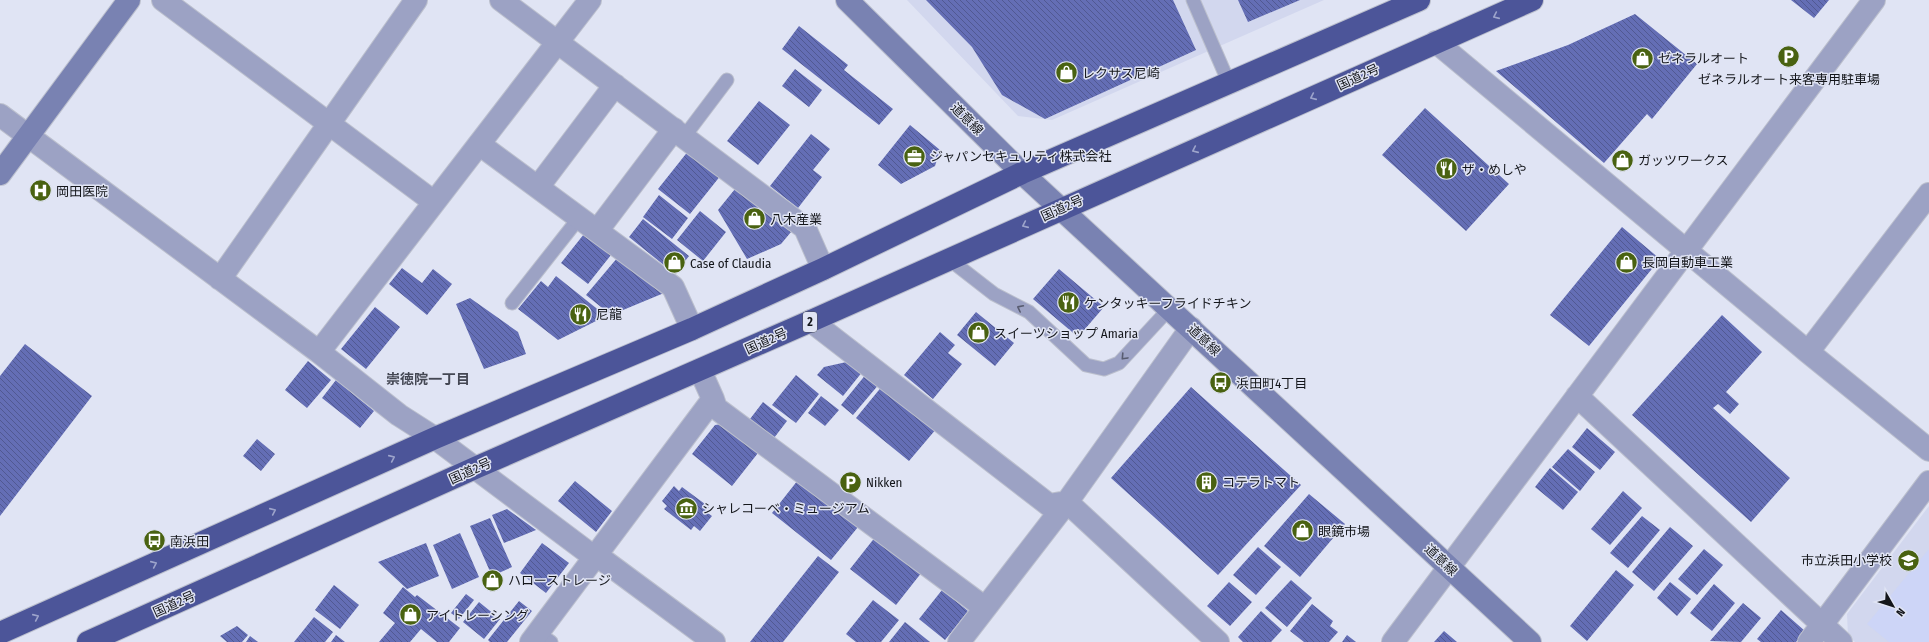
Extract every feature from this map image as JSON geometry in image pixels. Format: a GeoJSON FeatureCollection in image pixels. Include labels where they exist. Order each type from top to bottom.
{"type":"FeatureCollection","features":[{"type":"Feature","properties":{"kind":"highway"},"geometry":{"type":"LineString","coordinates":[[0,633],[435,438],[692,329],[823,269],[1022,173],[1419,0]]}},
{"type":"Feature","properties":{"kind":"highway","name":"国道2号"},"geometry":{"type":"LineString","coordinates":[[88,642],[474,468],[811,321],[1532,0]]}},
{"type":"Feature","properties":{"kind":"street"},"geometry":{"type":"LineString","coordinates":[[0,174],[129,0]]}},
{"type":"Feature","properties":{"kind":"street"},"geometry":{"type":"LineString","coordinates":[[163,0],[434,202]]}},
{"type":"Feature","properties":{"kind":"street"},"geometry":{"type":"LineString","coordinates":[[220,279],[416,0]]}},
{"type":"Feature","properties":{"kind":"street"},"geometry":{"type":"LineString","coordinates":[[501,0],[805,228],[823,269]]}},
{"type":"Feature","properties":{"kind":"street"},"geometry":{"type":"LineString","coordinates":[[319,352],[590,0]]}},
{"type":"Feature","properties":{"kind":"street","name":"道意線"},"geometry":{"type":"LineString","coordinates":[[847,0],[1022,173],[1062,208],[1530,642]]}},
{"type":"Feature","properties":{"kind":"street"},"geometry":{"type":"LineString","coordinates":[[1393,642],[1874,0]]}},
{"type":"Feature","properties":{"kind":"street"},"geometry":{"type":"LineString","coordinates":[[1436,42],[1687,249],[1808,352],[1929,450]]}},
{"type":"Feature","properties":{"kind":"street"},"geometry":{"type":"LineString","coordinates":[[538,187],[615,85]]}},
{"type":"Feature","properties":{"kind":"street"},"geometry":{"type":"LineString","coordinates":[[0,115],[319,352],[399,415],[435,438],[594,557],[603,560],[714,642]]}},
{"type":"Feature","properties":{"kind":"street"},"geometry":{"type":"LineString","coordinates":[[597,231],[679,133]]}},
{"type":"Feature","properties":{"kind":"street"},"geometry":{"type":"LineString","coordinates":[[479,144],[673,288],[692,329]]}},
{"type":"Feature","properties":{"kind":"street"},"geometry":{"type":"LineString","coordinates":[[1808,352],[1929,194]]}},
{"type":"Feature","properties":{"kind":"street"},"geometry":{"type":"LineString","coordinates":[[811,321],[1049,504],[1066,502],[1218,642]]}},
{"type":"Feature","properties":{"kind":"street"},"geometry":{"type":"LineString","coordinates":[[959,642],[1066,502],[1191,328]]}},
{"type":"Feature","properties":{"kind":"street"},"geometry":{"type":"LineString","coordinates":[[700,370],[716,408],[985,608]]}},
{"type":"Feature","properties":{"kind":"street"},"geometry":{"type":"LineString","coordinates":[[1577,396],[1841,642]]}},
{"type":"Feature","properties":{"kind":"street"},"geometry":{"type":"LineString","coordinates":[[540,639],[594,557],[712,399]]}},
{"type":"Feature","properties":{"kind":"street"},"geometry":{"type":"LineString","coordinates":[[1810,642],[1929,482]]}},
{"type":"Feature","properties":{"kind":"lane"},"geometry":{"type":"LineString","coordinates":[[1193,0],[1229,83]]}},
{"type":"Feature","properties":{"kind":"lane"},"geometry":{"type":"LineString","coordinates":[[679,133],[727,80]]}},
{"type":"Feature","properties":{"kind":"lane"},"geometry":{"type":"LineString","coordinates":[[512,303],[579,218]]}},
{"type":"Feature","properties":{"kind":"lane"},"geometry":{"type":"LineString","coordinates":[[949,259],[994,294],[1029,312],[1086,365],[1104,369],[1119,363],[1170,308]]}},
{"type":"Feature","properties":{"kind":"shaded area","name":"レクサス尼崎"},"geometry":{"type":"Polygon","coordinates":[[[907,0],[1324,0],[1052,120],[1018,116],[907,0]]]}},
{"type":"Feature","properties":{"kind":"shaded area","name":"市立浜田小学校"},"geometry":{"type":"Polygon","coordinates":[[[1929,506],[1929,642],[1855,642],[1848,636],[1847,614],[1929,506]]]}},
{"type":"Feature","properties":{"kind":"shaded area"},"geometry":{"type":"Polygon","coordinates":[[[1929,549],[1929,642],[1889,642],[1867,624],[1929,549]]]}},
{"type":"Feature","properties":{"kind":"building","name":"レクサス尼崎"},"geometry":{"type":"Polygon","coordinates":[[[926,0],[1173,0],[1196,50],[1045,119],[1002,95],[972,47],[926,0]]]}},
{"type":"Feature","properties":{"kind":"building"},"geometry":{"type":"Polygon","coordinates":[[[1238,0],[1300,0],[1248,22],[1238,0]]]}},
{"type":"Feature","properties":{"kind":"building"},"geometry":{"type":"Polygon","coordinates":[[[1791,0],[1829,0],[1814,18],[1791,0]]]}},
{"type":"Feature","properties":{"kind":"building"},"geometry":{"type":"Polygon","coordinates":[[[1635,14],[1697,64],[1652,119],[1647,114],[1604,163],[1496,71],[1568,45],[1635,14]]]}},
{"type":"Feature","properties":{"kind":"building"},"geometry":{"type":"Polygon","coordinates":[[[799,26],[848,65],[844,70],[893,109],[879,125],[782,49],[799,26]]]}},
{"type":"Feature","properties":{"kind":"building"},"geometry":{"type":"Polygon","coordinates":[[[795,69],[822,90],[809,107],[782,86],[795,69]]]}},
{"type":"Feature","properties":{"kind":"building"},"geometry":{"type":"Polygon","coordinates":[[[759,101],[790,125],[758,165],[727,141],[759,101]]]}},
{"type":"Feature","properties":{"kind":"building","name":"ザ・めしや"},"geometry":{"type":"Polygon","coordinates":[[[1425,108],[1509,184],[1466,231],[1382,155],[1425,108]]]}},
{"type":"Feature","properties":{"kind":"building"},"geometry":{"type":"Polygon","coordinates":[[[910,125],[940,150],[935,166],[901,184],[878,165],[910,125]]]}},
{"type":"Feature","properties":{"kind":"building"},"geometry":{"type":"Polygon","coordinates":[[[811,134],[830,149],[813,170],[822,177],[798,208],[770,186],[811,134]]]}},
{"type":"Feature","properties":{"kind":"building"},"geometry":{"type":"Polygon","coordinates":[[[689,150],[721,175],[690,214],[658,189],[689,150]]]}},
{"type":"Feature","properties":{"kind":"building"},"geometry":{"type":"Polygon","coordinates":[[[735,189],[791,232],[781,244],[747,259],[718,210],[735,189]]]}},
{"type":"Feature","properties":{"kind":"building"},"geometry":{"type":"Polygon","coordinates":[[[659,195],[688,218],[672,239],[643,217],[659,195]]]}},
{"type":"Feature","properties":{"kind":"building"},"geometry":{"type":"Polygon","coordinates":[[[700,211],[726,232],[703,261],[677,240],[700,211]]]}},
{"type":"Feature","properties":{"kind":"building"},"geometry":{"type":"Polygon","coordinates":[[[643,219],[689,256],[675,274],[629,237],[643,219]]]}},
{"type":"Feature","properties":{"kind":"building"},"geometry":{"type":"Polygon","coordinates":[[[1622,227],[1660,259],[1589,346],[1550,315],[1622,227]]]}},
{"type":"Feature","properties":{"kind":"building"},"geometry":{"type":"Polygon","coordinates":[[[584,234],[611,255],[588,284],[561,263],[584,234]]]}},
{"type":"Feature","properties":{"kind":"building"},"geometry":{"type":"Polygon","coordinates":[[[618,257],[664,293],[611,315],[586,295],[618,257]]]}},
{"type":"Feature","properties":{"kind":"building"},"geometry":{"type":"Polygon","coordinates":[[[402,268],[422,283],[433,269],[452,284],[427,315],[389,284],[402,268]]]}},
{"type":"Feature","properties":{"kind":"building","name":"ケンタッキーフライドチキン"},"geometry":{"type":"Polygon","coordinates":[[[1059,269],[1104,307],[1078,337],[1033,299],[1059,269]]]}},
{"type":"Feature","properties":{"kind":"building"},"geometry":{"type":"Polygon","coordinates":[[[556,276],[606,316],[558,340],[518,309],[541,281],[548,287],[556,276]]]}},
{"type":"Feature","properties":{"kind":"building"},"geometry":{"type":"Polygon","coordinates":[[[470,298],[518,332],[526,354],[484,369],[456,304],[470,298]]]}},
{"type":"Feature","properties":{"kind":"building"},"geometry":{"type":"Polygon","coordinates":[[[375,307],[400,327],[366,369],[341,349],[375,307]]]}},
{"type":"Feature","properties":{"kind":"building"},"geometry":{"type":"Polygon","coordinates":[[[976,312],[1014,343],[995,366],[957,335],[976,312]]]}},
{"type":"Feature","properties":{"kind":"building"},"geometry":{"type":"Polygon","coordinates":[[[1722,315],[1762,352],[1726,392],[1739,404],[1730,414],[1718,404],[1713,408],[1790,478],[1751,522],[1632,415],[1722,315]]]}},
{"type":"Feature","properties":{"kind":"building"},"geometry":{"type":"Polygon","coordinates":[[[940,332],[955,345],[948,353],[962,364],[933,399],[904,375],[940,332]]]}},
{"type":"Feature","properties":{"kind":"building"},"geometry":{"type":"Polygon","coordinates":[[[25,344],[92,396],[0,516],[0,376],[25,344]]]}},
{"type":"Feature","properties":{"kind":"building"},"geometry":{"type":"Polygon","coordinates":[[[308,361],[331,380],[307,408],[285,390],[308,361]]]}},
{"type":"Feature","properties":{"kind":"building"},"geometry":{"type":"Polygon","coordinates":[[[851,361],[863,371],[843,396],[817,375],[824,367],[851,361]]]}},
{"type":"Feature","properties":{"kind":"building"},"geometry":{"type":"Polygon","coordinates":[[[867,373],[880,383],[853,415],[841,405],[867,373]]]}},
{"type":"Feature","properties":{"kind":"building"},"geometry":{"type":"Polygon","coordinates":[[[796,375],[819,394],[796,423],[772,405],[796,375]]]}},
{"type":"Feature","properties":{"kind":"building"},"geometry":{"type":"Polygon","coordinates":[[[336,380],[374,411],[360,428],[322,398],[336,380]]]}},
{"type":"Feature","properties":{"kind":"building"},"geometry":{"type":"Polygon","coordinates":[[[883,385],[937,428],[909,461],[856,418],[883,385]]]}},
{"type":"Feature","properties":{"kind":"building","name":"コテラトマト"},"geometry":{"type":"Polygon","coordinates":[[[1191,387],[1301,485],[1218,575],[1111,478],[1191,387]]]}},
{"type":"Feature","properties":{"kind":"building"},"geometry":{"type":"Polygon","coordinates":[[[821,396],[839,410],[825,426],[808,413],[821,396]]]}},
{"type":"Feature","properties":{"kind":"building"},"geometry":{"type":"Polygon","coordinates":[[[763,402],[787,421],[774,438],[750,419],[763,402]]]}},
{"type":"Feature","properties":{"kind":"building"},"geometry":{"type":"Polygon","coordinates":[[[722,424],[758,453],[732,486],[692,454],[715,425],[722,424]]]}},
{"type":"Feature","properties":{"kind":"building"},"geometry":{"type":"Polygon","coordinates":[[[1587,428],[1615,452],[1600,470],[1572,447],[1587,428]]]}},
{"type":"Feature","properties":{"kind":"building"},"geometry":{"type":"Polygon","coordinates":[[[257,439],[275,454],[261,471],[243,456],[257,439]]]}},
{"type":"Feature","properties":{"kind":"building"},"geometry":{"type":"Polygon","coordinates":[[[1568,449],[1595,472],[1580,491],[1552,467],[1568,449]]]}},
{"type":"Feature","properties":{"kind":"building"},"geometry":{"type":"Polygon","coordinates":[[[1550,468],[1578,492],[1563,510],[1535,487],[1550,468]]]}},
{"type":"Feature","properties":{"kind":"building"},"geometry":{"type":"Polygon","coordinates":[[[798,480],[858,527],[831,560],[772,513],[798,480]]]}},
{"type":"Feature","properties":{"kind":"building"},"geometry":{"type":"Polygon","coordinates":[[[575,481],[612,511],[596,532],[558,501],[575,481]]]}},
{"type":"Feature","properties":{"kind":"building","name":"シャレコーベ・ミュージアム"},"geometry":{"type":"Polygon","coordinates":[[[674,486],[679,491],[682,487],[709,507],[705,511],[712,516],[700,531],[694,526],[691,530],[664,509],[667,506],[662,501],[674,486]]]}},
{"type":"Feature","properties":{"kind":"building"},"geometry":{"type":"Polygon","coordinates":[[[1623,491],[1642,508],[1610,545],[1591,529],[1623,491]]]}},
{"type":"Feature","properties":{"kind":"building"},"geometry":{"type":"Polygon","coordinates":[[[1309,494],[1345,524],[1300,577],[1264,546],[1309,494]]]}},
{"type":"Feature","properties":{"kind":"building"},"geometry":{"type":"Polygon","coordinates":[[[507,509],[536,530],[504,543],[492,515],[507,509]]]}},
{"type":"Feature","properties":{"kind":"building"},"geometry":{"type":"Polygon","coordinates":[[[1642,516],[1660,530],[1628,568],[1610,553],[1642,516]]]}},
{"type":"Feature","properties":{"kind":"building"},"geometry":{"type":"Polygon","coordinates":[[[490,518],[512,567],[492,576],[470,526],[490,518]]]}},
{"type":"Feature","properties":{"kind":"building"},"geometry":{"type":"Polygon","coordinates":[[[1670,527],[1693,546],[1654,591],[1632,572],[1670,527]]]}},
{"type":"Feature","properties":{"kind":"building"},"geometry":{"type":"Polygon","coordinates":[[[460,533],[479,577],[452,589],[433,545],[460,533]]]}},
{"type":"Feature","properties":{"kind":"building"},"geometry":{"type":"Polygon","coordinates":[[[876,536],[922,572],[896,605],[850,569],[876,536]]]}},
{"type":"Feature","properties":{"kind":"building"},"geometry":{"type":"Polygon","coordinates":[[[426,543],[439,576],[407,589],[378,562],[426,543]]]}},
{"type":"Feature","properties":{"kind":"building"},"geometry":{"type":"Polygon","coordinates":[[[542,543],[569,563],[546,593],[520,573],[542,543]]]}},
{"type":"Feature","properties":{"kind":"building"},"geometry":{"type":"Polygon","coordinates":[[[1258,547],[1281,567],[1256,595],[1233,575],[1258,547]]]}},
{"type":"Feature","properties":{"kind":"building"},"geometry":{"type":"Polygon","coordinates":[[[1704,549],[1723,565],[1697,595],[1678,579],[1704,549]]]}},
{"type":"Feature","properties":{"kind":"building"},"geometry":{"type":"Polygon","coordinates":[[[818,556],[839,572],[783,642],[750,642],[818,556]]]}},
{"type":"Feature","properties":{"kind":"building"},"geometry":{"type":"Polygon","coordinates":[[[1616,570],[1634,585],[1587,641],[1570,626],[1616,570]]]}},
{"type":"Feature","properties":{"kind":"building"},"geometry":{"type":"Polygon","coordinates":[[[1291,580],[1312,598],[1287,627],[1265,608],[1291,580]]]}},
{"type":"Feature","properties":{"kind":"building"},"geometry":{"type":"Polygon","coordinates":[[[1229,582],[1252,602],[1230,626],[1207,606],[1229,582]]]}},
{"type":"Feature","properties":{"kind":"building"},"geometry":{"type":"Polygon","coordinates":[[[1670,582],[1691,599],[1677,616],[1657,598],[1670,582]]]}},
{"type":"Feature","properties":{"kind":"building"},"geometry":{"type":"Polygon","coordinates":[[[1714,584],[1735,603],[1712,631],[1690,613],[1714,584]]]}},
{"type":"Feature","properties":{"kind":"building"},"geometry":{"type":"Polygon","coordinates":[[[334,585],[359,605],[340,629],[315,610],[334,585]]]}},
{"type":"Feature","properties":{"kind":"building"},"geometry":{"type":"Polygon","coordinates":[[[403,587],[415,597],[417,595],[460,628],[449,642],[437,642],[421,629],[410,642],[379,642],[395,623],[383,613],[403,587]]]}},
{"type":"Feature","properties":{"kind":"building"},"geometry":{"type":"Polygon","coordinates":[[[942,590],[968,611],[945,640],[919,619],[942,590]]]}},
{"type":"Feature","properties":{"kind":"building"},"geometry":{"type":"Polygon","coordinates":[[[466,594],[474,600],[459,619],[451,613],[466,594]]]}},
{"type":"Feature","properties":{"kind":"building"},"geometry":{"type":"Polygon","coordinates":[[[873,600],[899,620],[881,642],[856,642],[846,634],[873,600]]]}},
{"type":"Feature","properties":{"kind":"building"},"geometry":{"type":"Polygon","coordinates":[[[519,601],[532,611],[507,642],[490,642],[488,640],[519,601]]]}},
{"type":"Feature","properties":{"kind":"building"},"geometry":{"type":"Polygon","coordinates":[[[479,602],[500,619],[484,639],[463,622],[479,602]]]}},
{"type":"Feature","properties":{"kind":"building"},"geometry":{"type":"Polygon","coordinates":[[[1743,603],[1761,618],[1741,642],[1710,641],[1743,603]]]}},
{"type":"Feature","properties":{"kind":"building"},"geometry":{"type":"Polygon","coordinates":[[[1312,604],[1333,621],[1330,626],[1338,632],[1329,642],[1304,642],[1290,631],[1312,604]]]}},
{"type":"Feature","properties":{"kind":"building"},"geometry":{"type":"Polygon","coordinates":[[[1781,610],[1805,631],[1796,642],[1761,642],[1757,639],[1781,610]]]}},
{"type":"Feature","properties":{"kind":"building"},"geometry":{"type":"Polygon","coordinates":[[[1261,611],[1282,630],[1271,642],[1243,642],[1238,637],[1261,611]]]}},
{"type":"Feature","properties":{"kind":"building"},"geometry":{"type":"Polygon","coordinates":[[[314,617],[333,632],[325,642],[294,642],[314,617]]]}},
{"type":"Feature","properties":{"kind":"building"},"geometry":{"type":"Polygon","coordinates":[[[905,622],[930,642],[889,642],[905,622]]]}},
{"type":"Feature","properties":{"kind":"building"},"geometry":{"type":"Polygon","coordinates":[[[237,626],[248,635],[242,642],[227,642],[220,636],[237,626]]]}},
{"type":"Feature","properties":{"kind":"building"},"geometry":{"type":"Polygon","coordinates":[[[1444,631],[1457,642],[1434,642],[1444,631]]]}},
{"type":"Feature","properties":{"kind":"building"},"geometry":{"type":"Polygon","coordinates":[[[336,635],[345,642],[331,642],[336,635]]]}},
{"type":"Feature","properties":{"kind":"building"},"geometry":{"type":"Polygon","coordinates":[[[1347,635],[1356,642],[1342,642],[1347,635]]]}},
{"type":"Feature","properties":{"kind":"building"},"geometry":{"type":"Polygon","coordinates":[[[250,636],[258,642],[246,642],[250,636]]]}},
{"type":"Feature","properties":{"kind":"place","name":"ゼネラルオート来客専用駐車場"},"geometry":{"type":"Point","coordinates":[1789,57]}},
{"type":"Feature","properties":{"kind":"place","name":"ゼネラルオート"},"geometry":{"type":"Point","coordinates":[1643,58]}},
{"type":"Feature","properties":{"kind":"place","name":"レクサス尼崎"},"geometry":{"type":"Point","coordinates":[1067,73]}},
{"type":"Feature","properties":{"kind":"place","name":"ジャパンセキュリティ株式会社"},"geometry":{"type":"Point","coordinates":[914,156]}},
{"type":"Feature","properties":{"kind":"place","name":"ガッツワークス"},"geometry":{"type":"Point","coordinates":[1623,160]}},
{"type":"Feature","properties":{"kind":"place","name":"ザ・めしや"},"geometry":{"type":"Point","coordinates":[1446,169]}},
{"type":"Feature","properties":{"kind":"place","name":"岡田医院"},"geometry":{"type":"Point","coordinates":[41,191]}},
{"type":"Feature","properties":{"kind":"place","name":"八木産業"},"geometry":{"type":"Point","coordinates":[754,219]}},
{"type":"Feature","properties":{"kind":"place","name":"長岡自動車工業"},"geometry":{"type":"Point","coordinates":[1627,262]}},
{"type":"Feature","properties":{"kind":"place","name":"Case of Claudia"},"geometry":{"type":"Point","coordinates":[674,263]}},
{"type":"Feature","properties":{"kind":"place","name":"ケンタッキーフライドチキン"},"geometry":{"type":"Point","coordinates":[1069,303]}},
{"type":"Feature","properties":{"kind":"place","name":"尼龍"},"geometry":{"type":"Point","coordinates":[581,314]}},
{"type":"Feature","properties":{"kind":"place","name":"スイーツショップ Amaria"},"geometry":{"type":"Point","coordinates":[978,333]}},
{"type":"Feature","properties":{"kind":"place","name":"浜田町4丁目"},"geometry":{"type":"Point","coordinates":[1221,383]}},
{"type":"Feature","properties":{"kind":"place","name":"Nikken"},"geometry":{"type":"Point","coordinates":[851,482]}},
{"type":"Feature","properties":{"kind":"place","name":"コテラトマト"},"geometry":{"type":"Point","coordinates":[1206,482]}},
{"type":"Feature","properties":{"kind":"place","name":"シャレコーベ・ミュージアム"},"geometry":{"type":"Point","coordinates":[686,508]}},
{"type":"Feature","properties":{"kind":"place","name":"眼鏡市場"},"geometry":{"type":"Point","coordinates":[1303,531]}},
{"type":"Feature","properties":{"kind":"place","name":"南浜田"},"geometry":{"type":"Point","coordinates":[154,541]}},
{"type":"Feature","properties":{"kind":"place","name":"市立浜田小学校"},"geometry":{"type":"Point","coordinates":[1908,560]}},
{"type":"Feature","properties":{"kind":"place","name":"ハローストレージ"},"geometry":{"type":"Point","coordinates":[492,580]}},
{"type":"Feature","properties":{"kind":"place","name":"アイトレーシング"},"geometry":{"type":"Point","coordinates":[411,615]}},
{"type":"Feature","properties":{"kind":"district","name":"崇徳院一丁目"},"geometry":{"type":"Point","coordinates":[428,379]}}]}
